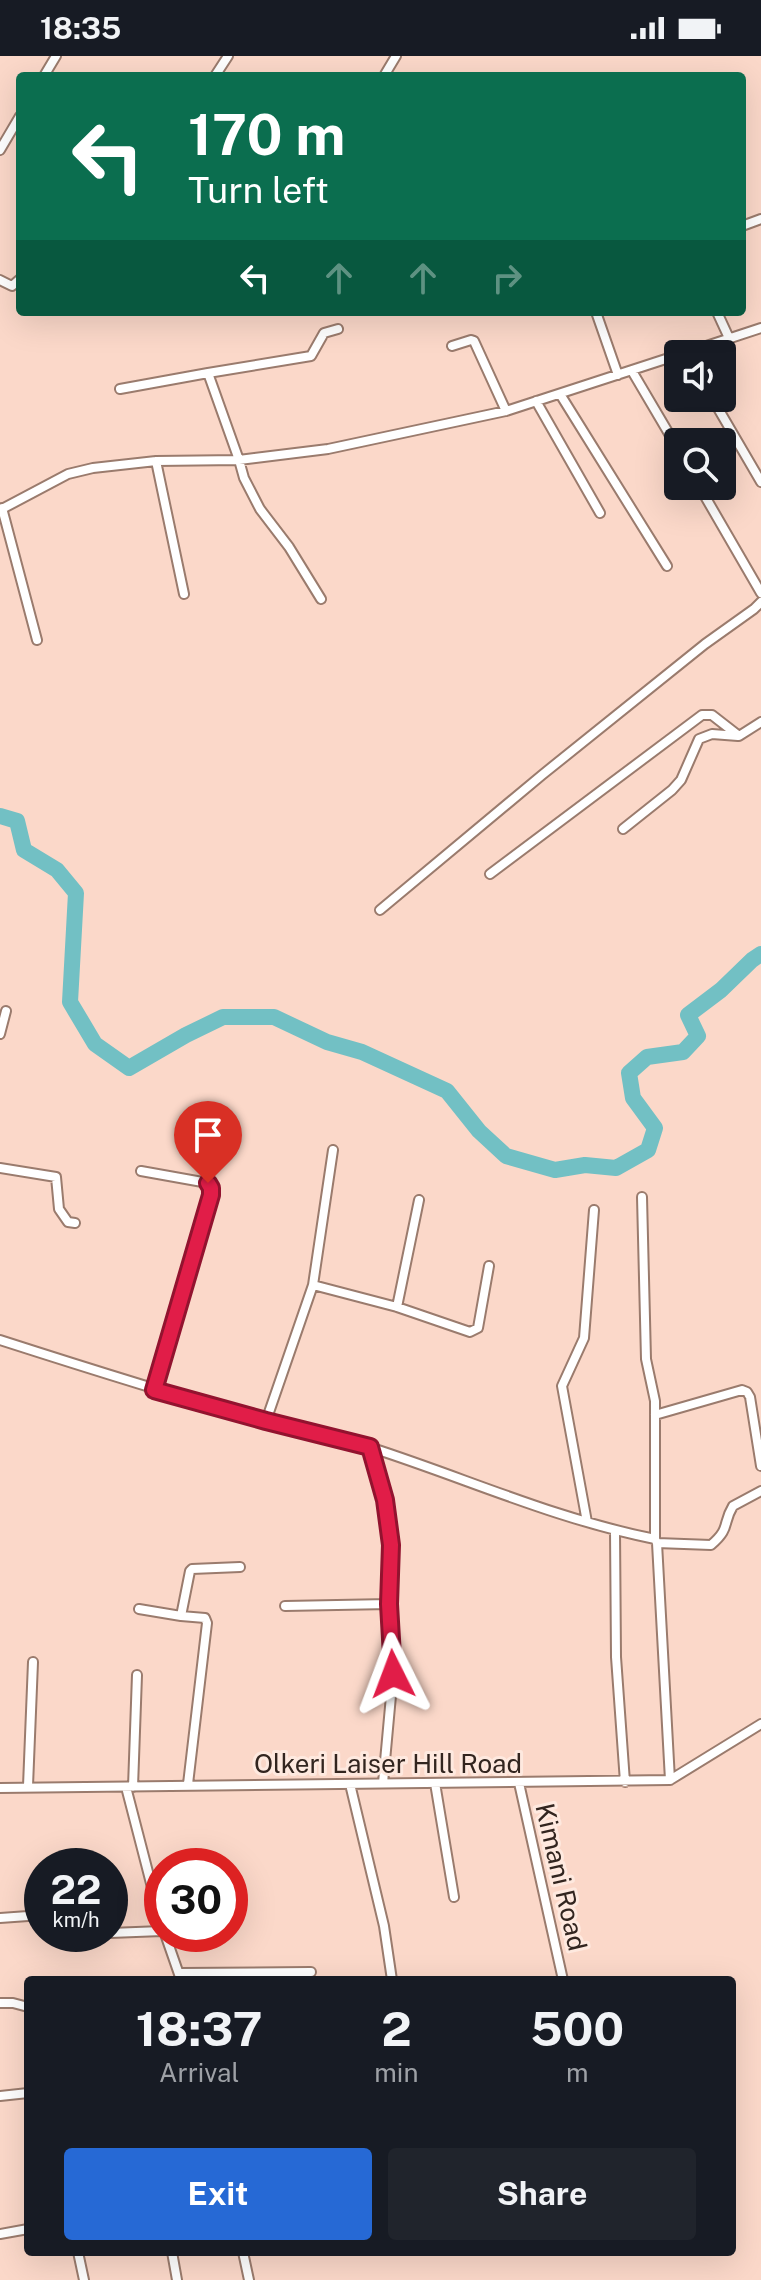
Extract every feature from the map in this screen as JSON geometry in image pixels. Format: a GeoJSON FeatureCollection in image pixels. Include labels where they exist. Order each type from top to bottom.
{"type":"FeatureCollection","features":[{"type":"Feature","properties":{"kind":"street"},"geometry":{"type":"LineString","coordinates":[[0,150],[16,123]]}},
{"type":"Feature","properties":{"kind":"street"},"geometry":{"type":"LineString","coordinates":[[597,316],[618,375]]}},
{"type":"Feature","properties":{"kind":"street"},"geometry":{"type":"LineString","coordinates":[[719,316],[729,338]]}},
{"type":"Feature","properties":{"kind":"street"},"geometry":{"type":"LineString","coordinates":[[723,340],[761,328]]}},
{"type":"Feature","properties":{"kind":"street"},"geometry":{"type":"LineString","coordinates":[[120,389],[311,356],[324,333],[338,329]]}},
{"type":"Feature","properties":{"kind":"street"},"geometry":{"type":"LineString","coordinates":[[452,346],[474,341],[506,411]]}},
{"type":"Feature","properties":{"kind":"street"},"geometry":{"type":"LineString","coordinates":[[37,640],[1,509],[68,474],[156,461],[239,460],[328,449],[506,411],[664,360]]}},
{"type":"Feature","properties":{"kind":"street"},"geometry":{"type":"LineString","coordinates":[[632,371],[666,428]]}},
{"type":"Feature","properties":{"kind":"street"},"geometry":{"type":"LineString","coordinates":[[208,373],[244,478],[260,509],[289,547],[321,599]]}},
{"type":"Feature","properties":{"kind":"street"},"geometry":{"type":"LineString","coordinates":[[560,394],[667,566]]}},
{"type":"Feature","properties":{"kind":"street"},"geometry":{"type":"LineString","coordinates":[[536,401],[600,513]]}},
{"type":"Feature","properties":{"kind":"street"},"geometry":{"type":"LineString","coordinates":[[720,412],[761,482]]}},
{"type":"Feature","properties":{"kind":"street"},"geometry":{"type":"LineString","coordinates":[[156,461],[184,594]]}},
{"type":"Feature","properties":{"kind":"street"},"geometry":{"type":"LineString","coordinates":[[707,500],[761,593]]}},
{"type":"Feature","properties":{"kind":"street"},"geometry":{"type":"LineString","coordinates":[[380,910],[600,728],[761,602]]}},
{"type":"Feature","properties":{"kind":"street"},"geometry":{"type":"LineString","coordinates":[[490,874],[702,715],[712,715],[739,736]]}},
{"type":"Feature","properties":{"kind":"street"},"geometry":{"type":"LineString","coordinates":[[623,829],[681,780],[699,739],[712,734],[739,736],[761,722]]}},
{"type":"Feature","properties":{"kind":"street"},"geometry":{"type":"LineString","coordinates":[[0,1034],[6,1011]]}},
{"type":"Feature","properties":{"kind":"street"},"geometry":{"type":"LineString","coordinates":[[266,1421],[313,1285],[333,1150]]}},
{"type":"Feature","properties":{"kind":"street"},"geometry":{"type":"LineString","coordinates":[[0,1168],[56,1177],[59,1209],[68,1222],[75,1223]]}},
{"type":"Feature","properties":{"kind":"street"},"geometry":{"type":"LineString","coordinates":[[141,1171],[208,1183],[211,1188],[154,1390]]}},
{"type":"Feature","properties":{"kind":"street"},"geometry":{"type":"LineString","coordinates":[[642,1197],[646,1359],[655,1401],[656,1541],[670,1780]]}},
{"type":"Feature","properties":{"kind":"street"},"geometry":{"type":"LineString","coordinates":[[397,1307],[419,1200]]}},
{"type":"Feature","properties":{"kind":"street"},"geometry":{"type":"LineString","coordinates":[[587,1522],[562,1386],[584,1338],[594,1210]]}},
{"type":"Feature","properties":{"kind":"street"},"geometry":{"type":"LineString","coordinates":[[313,1285],[397,1307],[470,1332],[478,1328],[489,1266]]}},
{"type":"Feature","properties":{"kind":"street"},"geometry":{"type":"LineString","coordinates":[[0,1340],[154,1390],[370,1447],[560,1516],[656,1541],[711,1545],[724,1532],[733,1506],[761,1491]]}},
{"type":"Feature","properties":{"kind":"street"},"geometry":{"type":"LineString","coordinates":[[655,1415],[742,1390],[747,1392],[761,1466]]}},
{"type":"Feature","properties":{"kind":"street"},"geometry":{"type":"LineString","coordinates":[[370,1447],[385,1500],[391,1545],[389,1604],[393,1674],[383,1783]]}},
{"type":"Feature","properties":{"kind":"street"},"geometry":{"type":"LineString","coordinates":[[615,1531],[616,1657],[625,1782]]}},
{"type":"Feature","properties":{"kind":"street"},"geometry":{"type":"LineString","coordinates":[[181,1616],[192,1569],[240,1567]]}},
{"type":"Feature","properties":{"kind":"street"},"geometry":{"type":"LineString","coordinates":[[285,1606],[389,1604]]}},
{"type":"Feature","properties":{"kind":"street"},"geometry":{"type":"LineString","coordinates":[[139,1609],[205,1618],[207,1623],[188,1784]]}},
{"type":"Feature","properties":{"kind":"street"},"geometry":{"type":"LineString","coordinates":[[28,1786],[33,1662]]}},
{"type":"Feature","properties":{"kind":"street"},"geometry":{"type":"LineString","coordinates":[[137,1675],[129,1787],[144,1850]]}},
{"type":"Feature","properties":{"kind":"street","name":"Olkeri Laiser Hill Road"},"geometry":{"type":"LineString","coordinates":[[0,1788],[670,1780],[761,1724]]}},
{"type":"Feature","properties":{"kind":"street"},"geometry":{"type":"LineString","coordinates":[[435,1783],[454,1897]]}},
{"type":"Feature","properties":{"kind":"street","name":"Kimani Road"},"geometry":{"type":"LineString","coordinates":[[519,1783],[562,1976]]}},
{"type":"Feature","properties":{"kind":"street"},"geometry":{"type":"LineString","coordinates":[[350,1784],[384,1926],[391,1976]]}},
{"type":"Feature","properties":{"kind":"street"},"geometry":{"type":"LineString","coordinates":[[0,1918],[24,1916]]}},
{"type":"Feature","properties":{"kind":"street"},"geometry":{"type":"LineString","coordinates":[[171,1952],[180,1976],[311,1972]]}},
{"type":"Feature","properties":{"kind":"street"},"geometry":{"type":"LineString","coordinates":[[0,2003],[24,2006]]}},
{"type":"Feature","properties":{"kind":"street"},"geometry":{"type":"LineString","coordinates":[[0,2096],[24,2093]]}},
{"type":"Feature","properties":{"kind":"street"},"geometry":{"type":"LineString","coordinates":[[0,2234],[24,2230]]}},
{"type":"Feature","properties":{"kind":"street"},"geometry":{"type":"LineString","coordinates":[[79,2256],[84,2280]]}},
{"type":"Feature","properties":{"kind":"street"},"geometry":{"type":"LineString","coordinates":[[173,2256],[177,2280]]}},
{"type":"Feature","properties":{"kind":"street"},"geometry":{"type":"LineString","coordinates":[[244,2256],[249,2280]]}},
{"type":"Feature","properties":{"kind":"waterway"},"geometry":{"type":"LineString","coordinates":[[0,816],[17,821],[24,850],[57,870],[76,893],[70,1002],[95,1044],[129,1068],[223,1017],[274,1017],[327,1042],[362,1052],[447,1091],[479,1131],[506,1156],[555,1170],[585,1165],[616,1168],[648,1150],[655,1128],[633,1098],[629,1073],[647,1057],[683,1052],[698,1036],[688,1015],[761,954]]}},
{"type":"Feature","properties":{"kind":"route"},"geometry":{"type":"LineString","coordinates":[[208,1183],[211,1195],[154,1390],[370,1447],[385,1500],[391,1545],[389,1604],[393,1674]]}}]}
